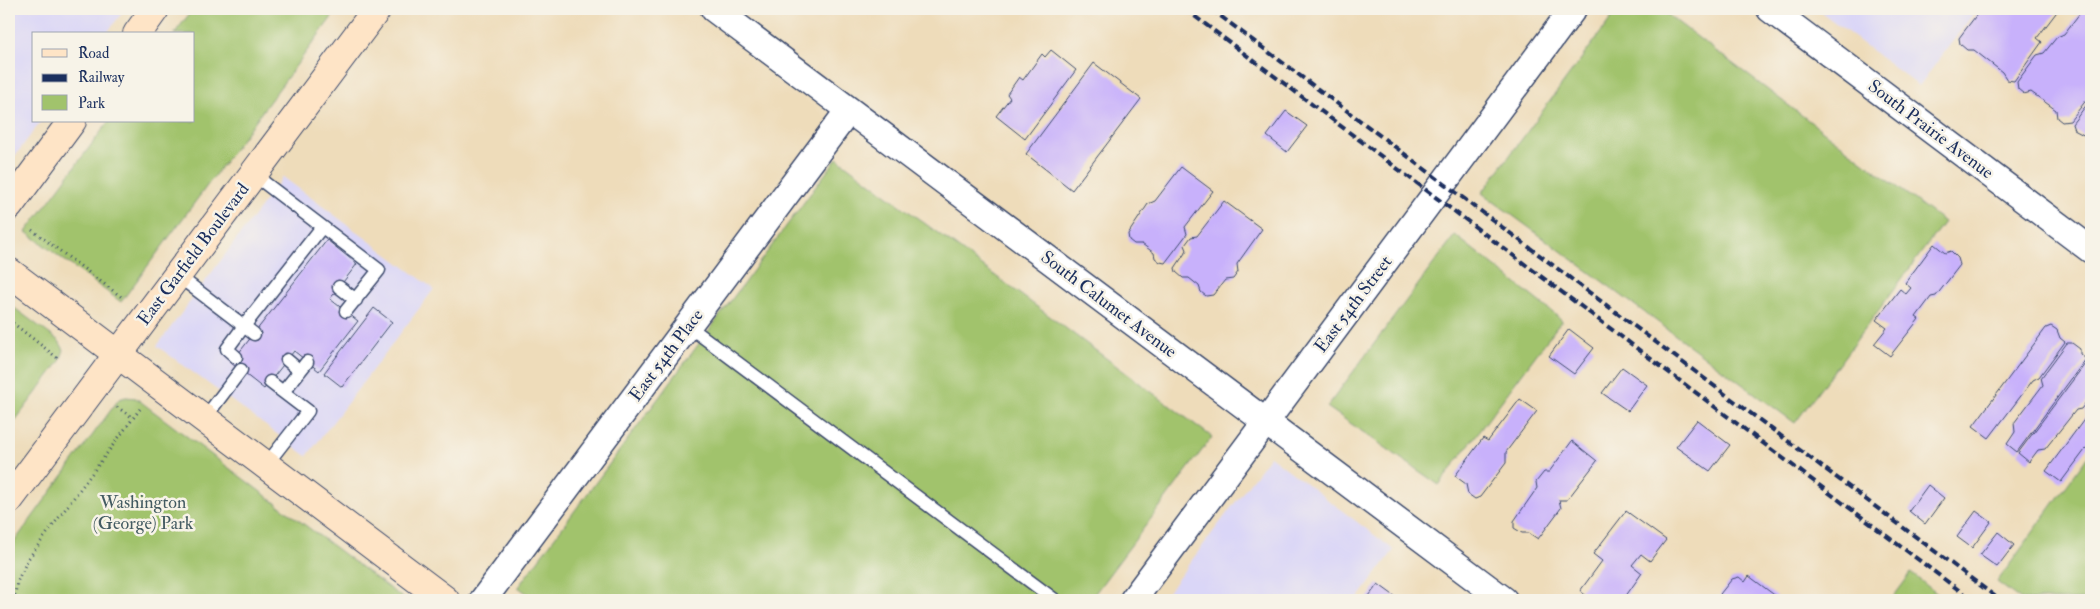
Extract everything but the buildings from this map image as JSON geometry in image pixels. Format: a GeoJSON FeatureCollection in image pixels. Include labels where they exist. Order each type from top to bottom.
{"type":"FeatureCollection","features":[{"type":"Feature","properties":{"kind":"street"},"geometry":{"type":"LineString","coordinates":[[138,32],[155,9]]}},
{"type":"Feature","properties":{"kind":"street","name":"East Garfield Boulevard"},"geometry":{"type":"LineString","coordinates":[[9,500],[377,9]]}},
{"type":"Feature","properties":{"kind":"street","name":"South Calumet Avenue"},"geometry":{"type":"LineString","coordinates":[[714,9],[1504,600]]}},
{"type":"Feature","properties":{"kind":"street","name":"East 54th Street"},"geometry":{"type":"LineString","coordinates":[[1133,600],[1572,9]]}},
{"type":"Feature","properties":{"kind":"street","name":"South Prairie Avenue"},"geometry":{"type":"LineString","coordinates":[[1770,9],[2091,250]]}},
{"type":"Feature","properties":{"kind":"street","name":"East 54th Place"},"geometry":{"type":"LineString","coordinates":[[483,600],[849,110]]}},
{"type":"Feature","properties":{"kind":"street"},"geometry":{"type":"LineString","coordinates":[[9,206],[71,122]]}},
{"type":"Feature","properties":{"kind":"street"},"geometry":{"type":"LineString","coordinates":[[9,272],[445,600]]}},
{"type":"Feature","properties":{"kind":"lane"},"geometry":{"type":"LineString","coordinates":[[253,174],[379,270],[346,311]]}},
{"type":"Feature","properties":{"kind":"lane"},"geometry":{"type":"LineString","coordinates":[[236,357],[227,349],[268,294],[304,260],[322,227]]}},
{"type":"Feature","properties":{"kind":"lane"},"geometry":{"type":"LineString","coordinates":[[177,275],[254,334]]}},
{"type":"Feature","properties":{"kind":"lane"},"geometry":{"type":"LineString","coordinates":[[339,287],[356,300]]}},
{"type":"Feature","properties":{"kind":"lane"},"geometry":{"type":"LineString","coordinates":[[268,294],[279,302]]}},
{"type":"Feature","properties":{"kind":"lane"},"geometry":{"type":"LineString","coordinates":[[687,325],[1055,600]]}},
{"type":"Feature","properties":{"kind":"lane"},"geometry":{"type":"LineString","coordinates":[[283,392],[304,366],[287,360]]}},
{"type":"Feature","properties":{"kind":"lane"},"geometry":{"type":"LineString","coordinates":[[204,419],[240,370]]}},
{"type":"Feature","properties":{"kind":"lane"},"geometry":{"type":"LineString","coordinates":[[266,466],[308,411],[270,382]]}},
{"type":"Feature","properties":{"kind":"path"},"geometry":{"type":"LineString","coordinates":[[32,230],[123,298]]}},
{"type":"Feature","properties":{"kind":"path"},"geometry":{"type":"LineString","coordinates":[[9,320],[60,360]]}},
{"type":"Feature","properties":{"kind":"path"},"geometry":{"type":"LineString","coordinates":[[14,600],[17,582],[28,559],[144,404]]}},
{"type":"Feature","properties":{"kind":"path"},"geometry":{"type":"LineString","coordinates":[[115,405],[133,418]]}},
{"type":"Feature","properties":{"kind":"shaded area"},"geometry":{"type":"Polygon","coordinates":[[[9,9],[125,9],[108,32],[32,32],[32,122],[40,122],[9,164],[9,9]]]}},
{"type":"Feature","properties":{"kind":"shaded area"},"geometry":{"type":"Polygon","coordinates":[[[1817,9],[1977,9],[1919,86],[1817,9]]]}},
{"type":"Feature","properties":{"kind":"shaded area"},"geometry":{"type":"Polygon","coordinates":[[[283,177],[434,289],[307,456],[157,346],[283,177]]]}},
{"type":"Feature","properties":{"kind":"shaded area"},"geometry":{"type":"Polygon","coordinates":[[[1270,456],[1394,550],[1357,600],[1162,600],[1270,456]]]}},
{"type":"Feature","properties":{"kind":"green space"},"geometry":{"type":"Polygon","coordinates":[[[193,9],[338,9],[121,302],[26,232],[108,122],[195,122],[195,32],[176,32],[193,9]]]}},
{"type":"Feature","properties":{"kind":"green space"},"geometry":{"type":"Polygon","coordinates":[[[1618,9],[1660,9],[1944,222],[1795,423],[1482,193],[1618,9]]]}},
{"type":"Feature","properties":{"kind":"green space"},"geometry":{"type":"Polygon","coordinates":[[[837,158],[1212,437],[1090,600],[536,600],[518,587],[837,158]]]}},
{"type":"Feature","properties":{"kind":"green space"},"geometry":{"type":"Polygon","coordinates":[[[1455,235],[1562,320],[1439,485],[1327,407],[1455,235]]]}},
{"type":"Feature","properties":{"kind":"green space"},"geometry":{"type":"Polygon","coordinates":[[[9,304],[59,341],[64,350],[60,361],[9,429],[9,304]]]}},
{"type":"Feature","properties":{"kind":"green space","name":"Washington (George) Park"},"geometry":{"type":"Polygon","coordinates":[[[126,397],[136,398],[405,600],[9,600],[9,549],[119,399],[126,397]]]}},
{"type":"Feature","properties":{"kind":"green space"},"geometry":{"type":"Polygon","coordinates":[[[2091,452],[2091,600],[2021,600],[1997,582],[2091,452]]]}},
{"type":"Feature","properties":{"kind":"green space"},"geometry":{"type":"Polygon","coordinates":[[[1911,573],[1945,600],[1891,600],[1911,573]]]}},
{"type":"Feature","properties":{"kind":"railway"},"geometry":{"type":"LineString","coordinates":[[1185,9],[1972,600]]}},
{"type":"Feature","properties":{"kind":"railway"},"geometry":{"type":"LineString","coordinates":[[1211,9],[2000,600]]}}]}
